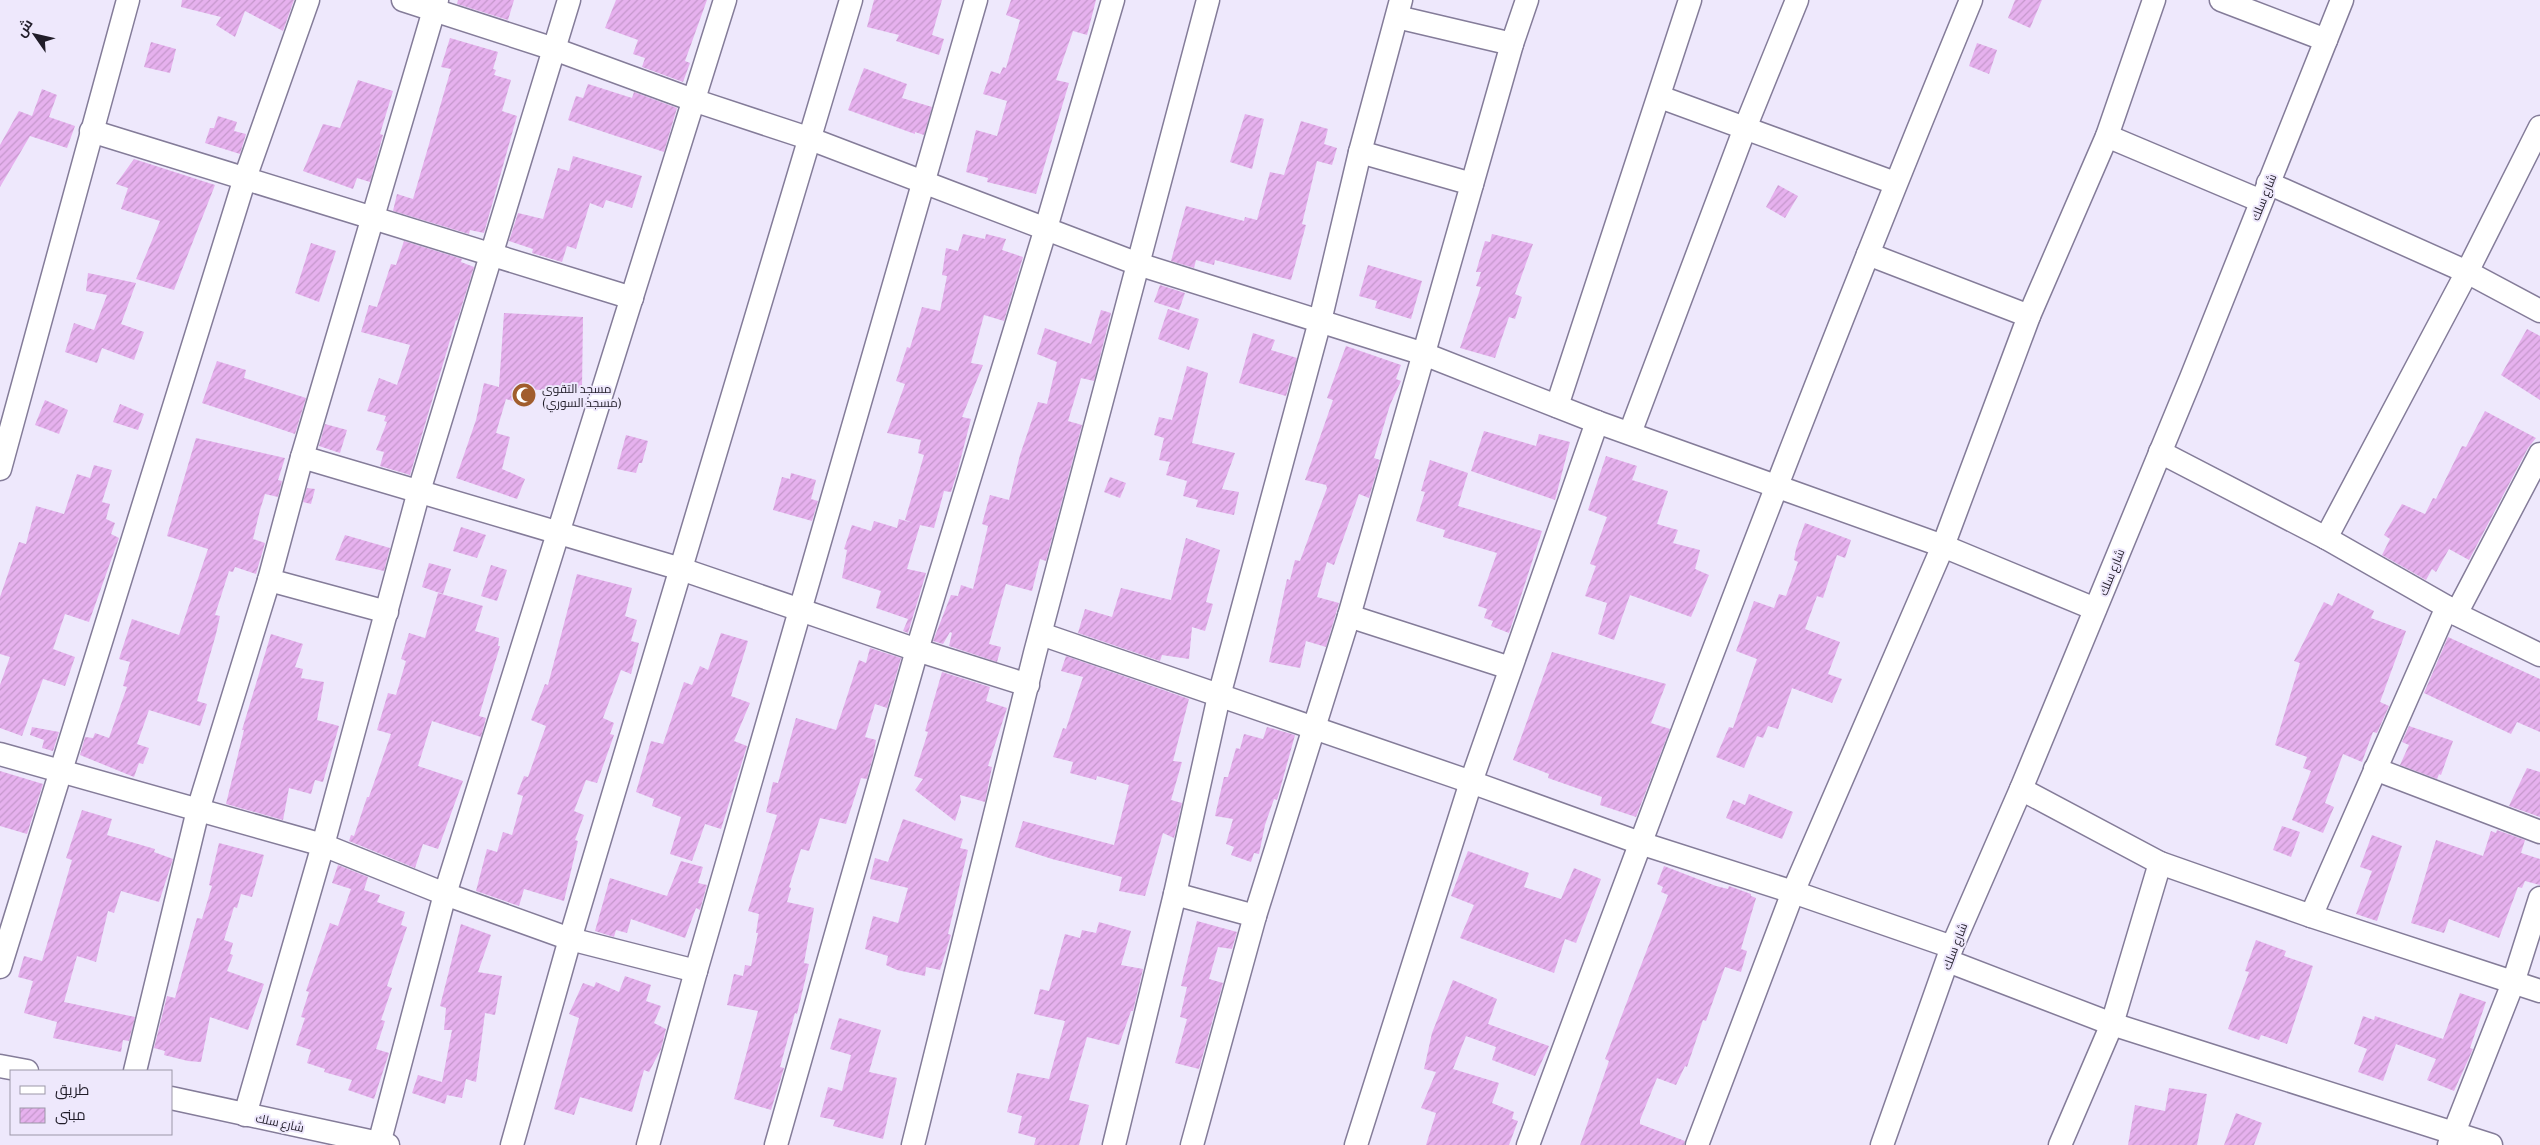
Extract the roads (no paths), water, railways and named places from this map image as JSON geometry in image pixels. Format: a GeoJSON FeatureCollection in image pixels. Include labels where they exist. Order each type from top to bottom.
{"type":"FeatureCollection","features":[{"type":"Feature","properties":{"kind":"street"},"geometry":{"type":"LineString","coordinates":[[0,469],[4,440],[128,0]]}},
{"type":"Feature","properties":{"kind":"street"},"geometry":{"type":"LineString","coordinates":[[0,967],[245,178],[308,0]]}},
{"type":"Feature","properties":{"kind":"street"},"geometry":{"type":"LineString","coordinates":[[403,0],[435,5],[693,100],[808,138],[1138,264],[1424,354],[1597,422],[1943,546],[2095,609]]}},
{"type":"Feature","properties":{"kind":"street"},"geometry":{"type":"LineString","coordinates":[[245,1115],[323,845],[419,491],[569,0]]}},
{"type":"Feature","properties":{"kind":"street"},"geometry":{"type":"LineString","coordinates":[[384,1144],[445,894],[724,0]]}},
{"type":"Feature","properties":{"kind":"street"},"geometry":{"type":"LineString","coordinates":[[512,1145],[570,939],[808,138],[851,0]]}},
{"type":"Feature","properties":{"kind":"street"},"geometry":{"type":"LineString","coordinates":[[648,1145],[696,971],[976,0]]}},
{"type":"Feature","properties":{"kind":"street"},"geometry":{"type":"LineString","coordinates":[[776,1145],[917,650],[1046,228],[1113,0]]}},
{"type":"Feature","properties":{"kind":"street"},"geometry":{"type":"LineString","coordinates":[[913,1145],[1041,634],[1208,0]]}},
{"type":"Feature","properties":{"kind":"street"},"geometry":{"type":"LineString","coordinates":[[1192,1145],[1255,916],[1312,729],[1349,616],[1512,44],[1527,0]]}},
{"type":"Feature","properties":{"kind":"street"},"geometry":{"type":"LineString","coordinates":[[1557,406],[1660,97],[1690,0]]}},
{"type":"Feature","properties":{"kind":"street"},"geometry":{"type":"LineString","coordinates":[[1630,433],[1745,128],[1797,0]]}},
{"type":"Feature","properties":{"kind":"street"},"geometry":{"type":"LineString","coordinates":[[1528,1145],[1640,843],[1777,487],[1895,183],[1971,0]]}},
{"type":"Feature","properties":{"kind":"street"},"geometry":{"type":"LineString","coordinates":[[1697,1145],[1793,892],[1943,546],[2029,316],[2107,136],[2154,0]]}},
{"type":"Feature","properties":{"kind":"street"},"geometry":{"type":"LineString","coordinates":[[2222,0],[2326,40]]}},
{"type":"Feature","properties":{"kind":"street","name":"شارع سلك"},"geometry":{"type":"LineString","coordinates":[[1888,1144],[1950,954],[2021,789],[2160,452],[2342,0]]}},
{"type":"Feature","properties":{"kind":"street"},"geometry":{"type":"LineString","coordinates":[[135,1070],[198,810],[269,580],[302,457],[435,5]]}},
{"type":"Feature","properties":{"kind":"street"},"geometry":{"type":"LineString","coordinates":[[1114,1145],[1175,894],[1220,696],[1320,321],[1360,152],[1399,8],[1512,44]]}},
{"type":"Feature","properties":{"kind":"street"},"geometry":{"type":"LineString","coordinates":[[1660,97],[1895,183]]}},
{"type":"Feature","properties":{"kind":"street"},"geometry":{"type":"LineString","coordinates":[[2326,538],[2468,272],[2540,127]]}},
{"type":"Feature","properties":{"kind":"street"},"geometry":{"type":"LineString","coordinates":[[91,131],[632,298]]}},
{"type":"Feature","properties":{"kind":"street"},"geometry":{"type":"LineString","coordinates":[[2107,136],[2265,192],[2468,272],[2540,311]]}},
{"type":"Feature","properties":{"kind":"street"},"geometry":{"type":"LineString","coordinates":[[1360,152],[1472,184]]}},
{"type":"Feature","properties":{"kind":"street"},"geometry":{"type":"LineString","coordinates":[[1868,254],[2029,316]]}},
{"type":"Feature","properties":{"kind":"street"},"geometry":{"type":"LineString","coordinates":[[1356,1145],[1471,782],[1597,422]]}},
{"type":"Feature","properties":{"kind":"street"},"geometry":{"type":"LineString","coordinates":[[2160,452],[2326,538],[2452,610],[2540,655]]}},
{"type":"Feature","properties":{"kind":"street"},"geometry":{"type":"LineString","coordinates":[[2311,916],[2374,769],[2452,610],[2540,454]]}},
{"type":"Feature","properties":{"kind":"street"},"geometry":{"type":"LineString","coordinates":[[302,457],[681,569],[917,650],[1028,685]]}},
{"type":"Feature","properties":{"kind":"street"},"geometry":{"type":"LineString","coordinates":[[269,580],[387,612]]}},
{"type":"Feature","properties":{"kind":"street"},"geometry":{"type":"LineString","coordinates":[[1349,616],[1510,668]]}},
{"type":"Feature","properties":{"kind":"street"},"geometry":{"type":"LineString","coordinates":[[1041,634],[1312,729],[1471,782],[1640,843],[1793,892],[1950,954],[2112,1024],[2451,1138],[2491,1145]]}},
{"type":"Feature","properties":{"kind":"street"},"geometry":{"type":"LineString","coordinates":[[0,754],[323,845],[445,894],[570,939],[696,971]]}},
{"type":"Feature","properties":{"kind":"street"},"geometry":{"type":"LineString","coordinates":[[2374,769],[2540,832]]}},
{"type":"Feature","properties":{"kind":"street"},"geometry":{"type":"LineString","coordinates":[[2021,789],[2160,863],[2311,916],[2540,991]]}},
{"type":"Feature","properties":{"kind":"street"},"geometry":{"type":"LineString","coordinates":[[2060,1145],[2112,1024],[2160,863]]}},
{"type":"Feature","properties":{"kind":"street"},"geometry":{"type":"LineString","coordinates":[[1175,894],[1255,916]]}},
{"type":"Feature","properties":{"kind":"street"},"geometry":{"type":"LineString","coordinates":[[2451,1138],[2513,983],[2540,898]]}},
{"type":"Feature","properties":{"kind":"street"},"geometry":{"type":"LineString","coordinates":[[0,1066],[22,1070]]}},
{"type":"Feature","properties":{"kind":"street","name":"شارع سلك"},"geometry":{"type":"LineString","coordinates":[[172,1098],[384,1144]]}},
{"type":"Feature","properties":{"kind":"place","name":"مسجد التقوى (مسجد السوري)"},"geometry":{"type":"Point","coordinates":[524,395]}}]}
